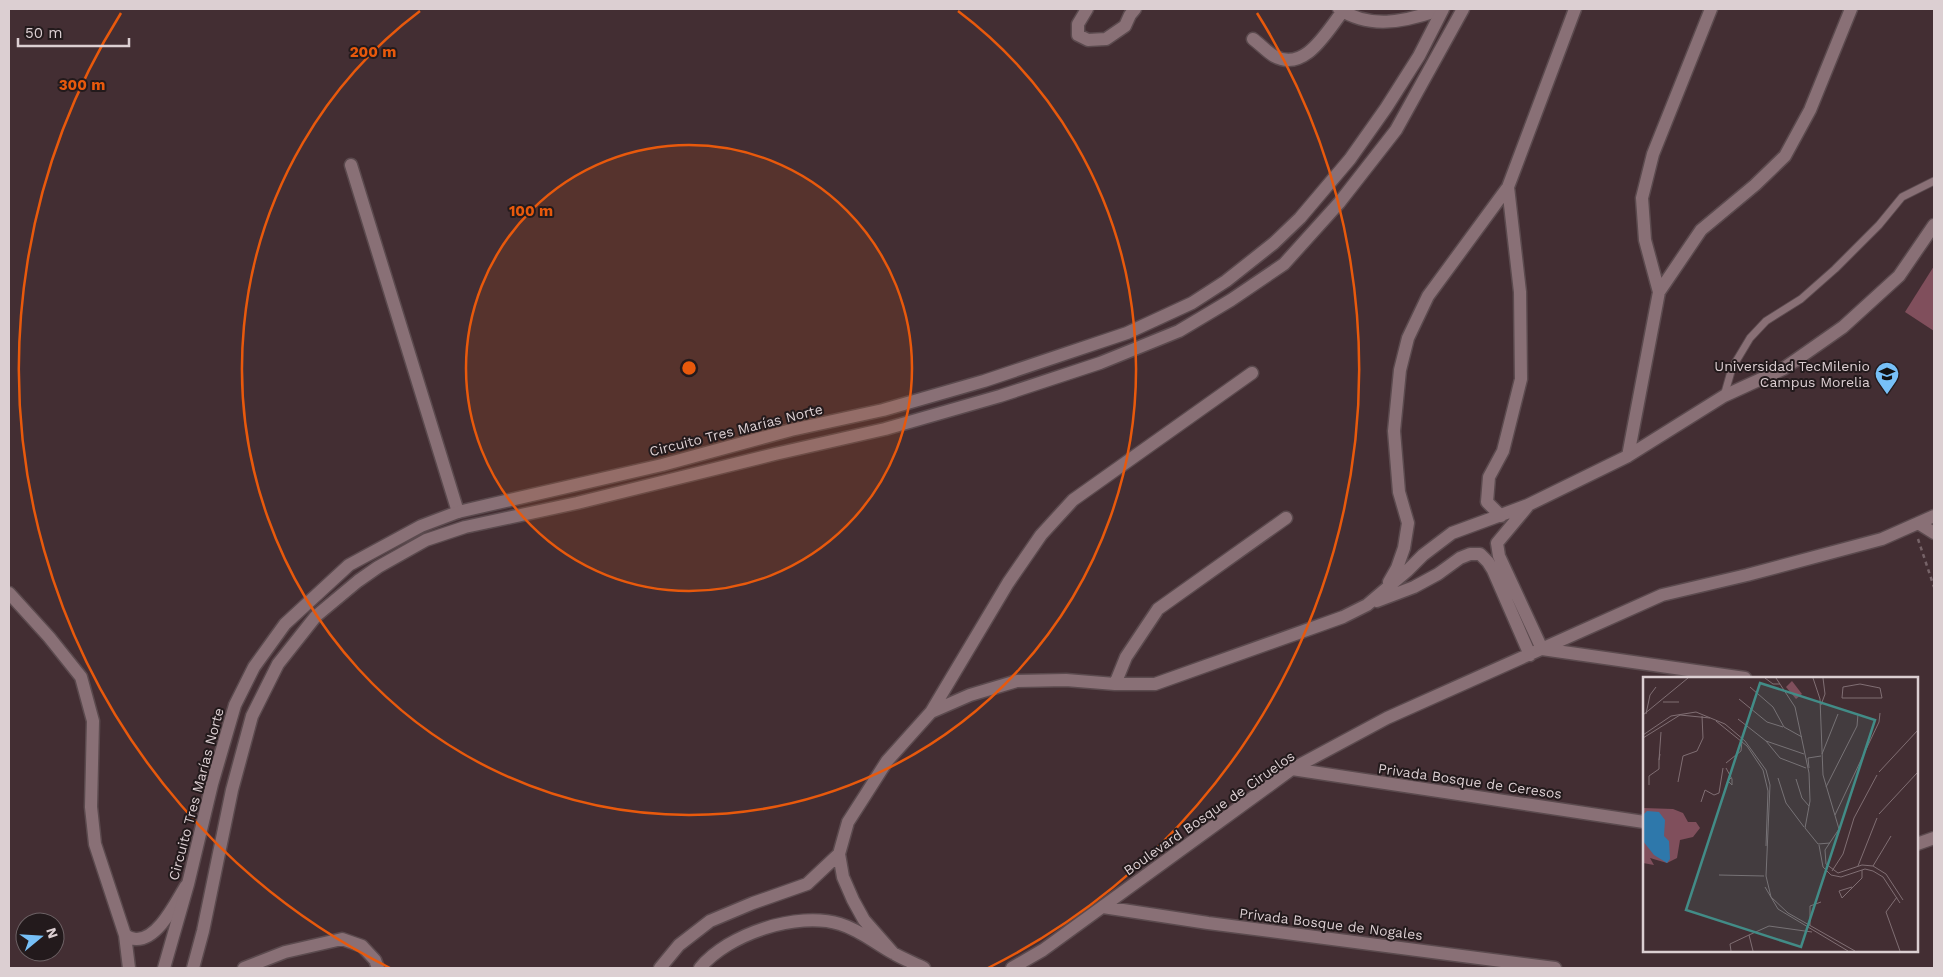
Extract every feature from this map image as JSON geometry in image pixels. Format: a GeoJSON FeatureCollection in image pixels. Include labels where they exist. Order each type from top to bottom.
{"type":"FeatureCollection","features":[{"type":"Feature","properties":{"kind":"street"},"geometry":{"type":"LineString","coordinates":[[1088,9],[1078,24],[1078,35],[1088,40],[1106,38],[1125,26],[1130,11]]}},
{"type":"Feature","properties":{"kind":"street"},"geometry":{"type":"LineString","coordinates":[[1253,39],[1275,56],[1289,60],[1300,58],[1313,48],[1341,10],[1362,20],[1383,23],[1409,20],[1441,9]]}},
{"type":"Feature","properties":{"kind":"street","name":"Circuito Tres Marías Norte"},"geometry":{"type":"LineString","coordinates":[[164,968],[188,884],[212,784],[235,705],[254,667],[285,624],[349,565],[421,526],[458,512],[662,465],[791,430],[883,410],[984,381],[1127,333],[1192,303],[1226,281],[1274,243],[1300,218],[1350,159],[1414,64],[1441,9]]}},
{"type":"Feature","properties":{"kind":"street"},"geometry":{"type":"LineString","coordinates":[[193,968],[203,931],[232,790],[252,716],[278,664],[316,616],[358,581],[378,567],[426,540],[465,527],[577,503],[775,454],[886,429],[1000,396],[1100,362],[1170,334],[1231,300],[1284,264],[1339,203],[1396,130],[1463,9]]}},
{"type":"Feature","properties":{"kind":"street"},"geometry":{"type":"LineString","coordinates":[[1382,593],[1397,568],[1404,548],[1408,523],[1399,492],[1394,431],[1400,370],[1408,338],[1428,296],[1508,188],[1575,9]]}},
{"type":"Feature","properties":{"kind":"street"},"geometry":{"type":"LineString","coordinates":[[1658,292],[1645,240],[1642,198],[1653,154],[1711,9]]}},
{"type":"Feature","properties":{"kind":"street"},"geometry":{"type":"LineString","coordinates":[[1628,456],[1658,292],[1701,230],[1755,184],[1784,156],[1810,110],[1851,9]]}},
{"type":"Feature","properties":{"kind":"street"},"geometry":{"type":"LineString","coordinates":[[351,165],[458,512]]}},
{"type":"Feature","properties":{"kind":"street"},"geometry":{"type":"LineString","coordinates":[[1501,516],[1487,502],[1489,477],[1503,451],[1522,378],[1520,292],[1508,188]]}},
{"type":"Feature","properties":{"kind":"street"},"geometry":{"type":"LineString","coordinates":[[1367,605],[1423,555],[1452,533],[1528,505],[1628,456],[1724,396],[1784,369],[1843,327],[1900,276],[1934,225]]}},
{"type":"Feature","properties":{"kind":"street"},"geometry":{"type":"LineString","coordinates":[[893,953],[864,920],[844,878],[839,854],[848,822],[882,769],[932,712],[1008,583],[1041,535],[1073,500],[1252,373]]}},
{"type":"Feature","properties":{"kind":"street"},"geometry":{"type":"LineString","coordinates":[[883,410],[886,429]]}},
{"type":"Feature","properties":{"kind":"street"},"geometry":{"type":"LineString","coordinates":[[1528,505],[1497,543],[1499,556],[1542,649],[1738,677]]}},
{"type":"Feature","properties":{"kind":"street","name":"Boulevard Bosque de Ciruelos"},"geometry":{"type":"LineString","coordinates":[[1012,968],[1043,950],[1292,769],[1387,718],[1662,596],[1882,539],[1934,516]]}},
{"type":"Feature","properties":{"kind":"street"},"geometry":{"type":"LineString","coordinates":[[1115,684],[1126,657],[1158,609],[1286,518]]}},
{"type":"Feature","properties":{"kind":"street"},"geometry":{"type":"LineString","coordinates":[[1916,524],[1934,532]]}},
{"type":"Feature","properties":{"kind":"street"},"geometry":{"type":"LineString","coordinates":[[932,712],[970,695],[1017,681],[1066,680],[1115,684],[1154,684],[1334,620],[1414,587],[1470,554],[1480,554],[1493,570],[1530,655]]}},
{"type":"Feature","properties":{"kind":"street"},"geometry":{"type":"LineString","coordinates":[[349,565],[358,581]]}},
{"type":"Feature","properties":{"kind":"street"},"geometry":{"type":"LineString","coordinates":[[9,594],[49,636],[81,677],[93,721],[91,807],[95,844],[124,935],[129,968]]}},
{"type":"Feature","properties":{"kind":"street","name":"Privada Bosque de Ceresos"},"geometry":{"type":"LineString","coordinates":[[1292,769],[1643,822]]}},
{"type":"Feature","properties":{"kind":"street"},"geometry":{"type":"LineString","coordinates":[[1918,844],[1934,838]]}},
{"type":"Feature","properties":{"kind":"street"},"geometry":{"type":"LineString","coordinates":[[660,968],[679,945],[710,921],[807,884],[839,854]]}},
{"type":"Feature","properties":{"kind":"street"},"geometry":{"type":"LineString","coordinates":[[124,935],[134,940],[146,937],[158,928],[188,884]]}},
{"type":"Feature","properties":{"kind":"street","name":"Privada Bosque de Nogales"},"geometry":{"type":"LineString","coordinates":[[1103,907],[1208,923],[1555,968]]}},
{"type":"Feature","properties":{"kind":"street"},"geometry":{"type":"LineString","coordinates":[[700,968],[731,944],[753,932],[786,923],[815,919],[839,924],[864,934],[893,953],[924,968]]}},
{"type":"Feature","properties":{"kind":"street"},"geometry":{"type":"LineString","coordinates":[[244,968],[285,952],[342,939],[362,946],[375,960],[378,968]]}},
{"type":"Feature","properties":{"kind":"lane"},"geometry":{"type":"LineString","coordinates":[[1724,396],[1732,368],[1750,338],[1766,321],[1801,299],[1835,269],[1879,225],[1902,197],[1934,182]]}},
{"type":"Feature","properties":{"kind":"path"},"geometry":{"type":"LineString","coordinates":[[1916,524],[1934,587]]}},
{"type":"Feature","properties":{"kind":"shaded area"},"geometry":{"type":"Polygon","coordinates":[[[1934,266],[1934,331],[1905,312],[1934,266]]]}},
{"type":"Feature","properties":{"kind":"place","name":"Universidad TecMilenio Campus Morelia"},"geometry":{"type":"Point","coordinates":[1887,395]}}]}
